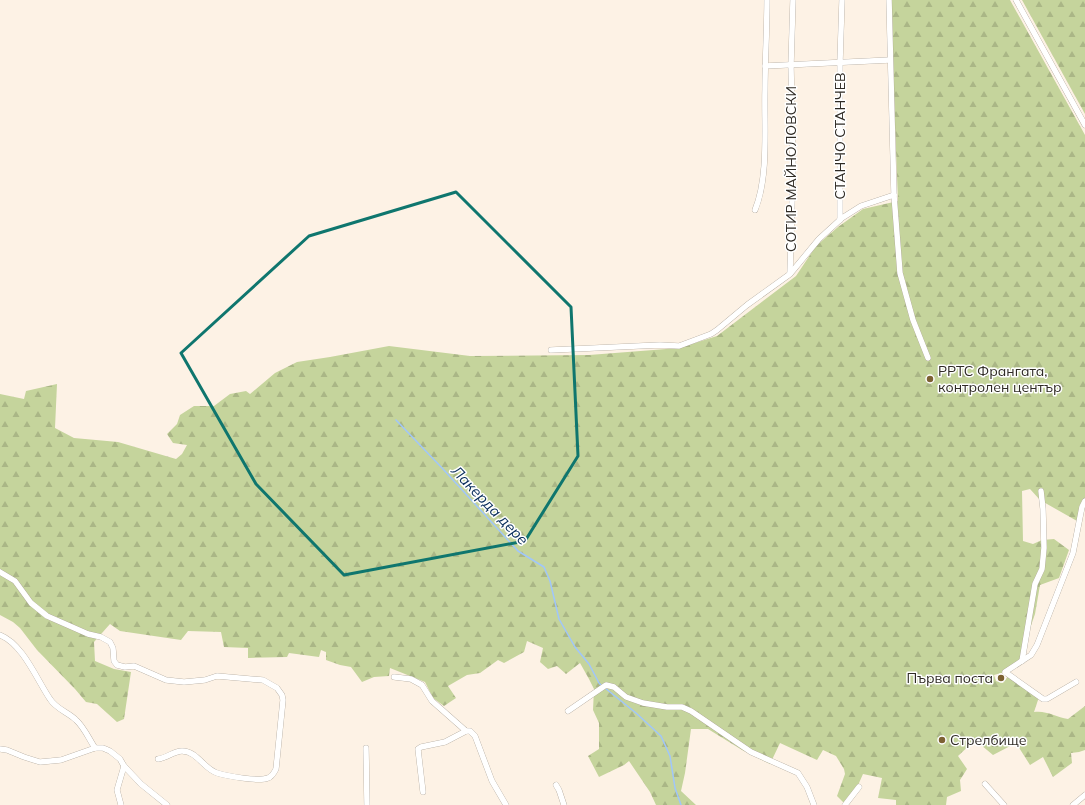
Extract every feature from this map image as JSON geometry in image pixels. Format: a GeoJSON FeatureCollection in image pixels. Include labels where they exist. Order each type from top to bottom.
{"type":"FeatureCollection","features":[{"type":"Feature","properties":{"kind":"street"},"geometry":{"type":"LineString","coordinates":[[755,210],[760,197],[764,169],[767,0]]}},
{"type":"Feature","properties":{"kind":"street","name":"СОТИР МАЙНОЛОВСКИ"},"geometry":{"type":"LineString","coordinates":[[790,274],[793,167],[791,65],[793,0]]}},
{"type":"Feature","properties":{"kind":"street","name":"СТАНЧО СТАНЧЕВ"},"geometry":{"type":"LineString","coordinates":[[840,220],[840,62],[842,0]]}},
{"type":"Feature","properties":{"kind":"street"},"geometry":{"type":"LineString","coordinates":[[889,0],[894,195],[900,273],[913,320],[928,358]]}},
{"type":"Feature","properties":{"kind":"street"},"geometry":{"type":"LineString","coordinates":[[1016,0],[1085,125]]}},
{"type":"Feature","properties":{"kind":"street"},"geometry":{"type":"LineString","coordinates":[[765,66],[890,60]]}},
{"type":"Feature","properties":{"kind":"street"},"geometry":{"type":"LineString","coordinates":[[551,350],[660,345],[679,346],[717,330],[747,305],[790,274],[818,239],[840,220],[861,206],[894,195]]}},
{"type":"Feature","properties":{"kind":"street"},"geometry":{"type":"LineString","coordinates":[[1022,661],[1036,584],[1042,569],[1044,548],[1041,491]]}},
{"type":"Feature","properties":{"kind":"street"},"geometry":{"type":"LineString","coordinates":[[1076,682],[1047,699],[1043,699],[1004,672],[1031,656],[1040,638],[1073,553],[1082,507],[1085,501]]}},
{"type":"Feature","properties":{"kind":"street"},"geometry":{"type":"LineString","coordinates":[[0,572],[15,581],[31,603],[47,616],[110,642],[113,648],[114,661],[117,665],[125,667],[134,666],[166,680],[184,682],[205,680],[217,676],[263,680],[277,688],[282,695],[283,700],[276,769],[273,774],[266,779],[258,780],[217,774],[211,771],[197,758],[181,751],[158,759]]}},
{"type":"Feature","properties":{"kind":"street"},"geometry":{"type":"LineString","coordinates":[[0,635],[11,642],[31,666],[50,700],[55,706],[77,720],[95,748]]}},
{"type":"Feature","properties":{"kind":"street"},"geometry":{"type":"LineString","coordinates":[[394,677],[411,680],[422,686],[432,701],[466,731],[470,731],[476,737],[492,780],[506,805]]}},
{"type":"Feature","properties":{"kind":"street"},"geometry":{"type":"LineString","coordinates":[[568,711],[603,687],[614,687],[626,697],[643,703],[667,707],[682,707],[691,711],[751,752],[798,773],[807,787],[814,805]]}},
{"type":"Feature","properties":{"kind":"street"},"geometry":{"type":"LineString","coordinates":[[423,792],[418,751],[419,748],[445,742],[466,731]]}},
{"type":"Feature","properties":{"kind":"street"},"geometry":{"type":"LineString","coordinates":[[0,749],[8,750],[40,762],[62,760],[95,748],[103,748],[110,751],[120,759],[124,766],[141,784],[167,805]]}},
{"type":"Feature","properties":{"kind":"street"},"geometry":{"type":"LineString","coordinates":[[366,748],[367,805]]}},
{"type":"Feature","properties":{"kind":"street"},"geometry":{"type":"LineString","coordinates":[[121,805],[117,790],[124,766]]}},
{"type":"Feature","properties":{"kind":"street"},"geometry":{"type":"LineString","coordinates":[[985,784],[1004,805]]}},
{"type":"Feature","properties":{"kind":"street"},"geometry":{"type":"LineString","coordinates":[[556,785],[564,805]]}},
{"type":"Feature","properties":{"kind":"street"},"geometry":{"type":"LineString","coordinates":[[844,805],[859,787]]}},
{"type":"Feature","properties":{"kind":"street"},"geometry":{"type":"LineString","coordinates":[[1073,805],[1085,795]]}},
{"type":"Feature","properties":{"kind":"highlighted area"},"geometry":{"type":"Polygon","coordinates":[[[456,192],[571,307],[578,456],[525,541],[344,575],[256,484],[181,353],[309,236],[456,192]]]}},
{"type":"Feature","properties":{"kind":"green space"},"geometry":{"type":"Polygon","coordinates":[[[890,0],[1010,0],[1085,135],[1085,498],[1077,521],[1040,500],[1030,489],[1022,491],[1023,541],[1033,544],[1042,540],[1054,539],[1069,550],[1059,578],[1040,585],[1035,614],[1025,643],[1022,661],[1005,672],[994,675],[996,681],[1003,683],[1009,675],[1039,697],[1034,712],[1047,713],[1068,719],[1085,706],[1085,750],[1071,753],[1072,763],[1053,777],[1043,757],[1030,765],[1016,743],[993,755],[975,740],[958,756],[967,769],[960,780],[961,791],[947,797],[946,805],[896,805],[896,800],[878,798],[882,778],[863,774],[855,792],[845,804],[837,796],[845,774],[844,769],[836,756],[823,750],[817,760],[780,743],[770,764],[742,750],[708,729],[691,729],[681,791],[696,805],[656,805],[650,792],[629,761],[599,777],[588,756],[599,749],[599,723],[593,710],[594,689],[580,663],[566,674],[557,666],[548,669],[540,662],[543,648],[527,641],[524,652],[504,663],[498,660],[480,673],[467,675],[448,686],[456,698],[444,706],[433,698],[425,682],[390,668],[389,676],[374,677],[362,682],[351,667],[326,660],[326,652],[321,650],[319,657],[289,653],[287,657],[248,658],[248,648],[224,647],[221,632],[188,631],[181,640],[120,631],[110,624],[94,642],[95,661],[114,669],[131,672],[124,719],[117,722],[97,704],[86,702],[37,650],[20,628],[13,622],[0,615],[0,394],[24,399],[26,391],[57,384],[55,428],[74,438],[118,442],[176,459],[182,454],[187,445],[173,443],[167,434],[177,424],[180,415],[194,406],[214,406],[230,394],[246,391],[250,394],[275,373],[297,362],[389,346],[470,356],[589,355],[679,348],[717,336],[796,276],[816,246],[838,227],[863,209],[898,201],[890,0]]]}},
{"type":"Feature","properties":{"kind":"green space"},"geometry":{"type":"Polygon","coordinates":[[[1022,0],[1085,0],[1085,114],[1022,0]]]}},
{"type":"Feature","properties":{"kind":"waterway","name":"Лакерда дере"},"geometry":{"type":"LineString","coordinates":[[396,420],[518,551],[544,567],[550,581],[559,619],[575,647],[589,664],[602,686]]}},
{"type":"Feature","properties":{"kind":"waterway","name":"Лакерда дере"},"geometry":{"type":"LineString","coordinates":[[605,688],[661,736],[670,756],[675,788],[681,805]]}},
{"type":"Feature","properties":{"kind":"place","name":"РРТС Франгата, контролен център"},"geometry":{"type":"Point","coordinates":[930,379]}},
{"type":"Feature","properties":{"kind":"place","name":"Първа поста"},"geometry":{"type":"Point","coordinates":[1001,678]}},
{"type":"Feature","properties":{"kind":"place","name":"Стрелбище"},"geometry":{"type":"Point","coordinates":[942,740]}}]}
